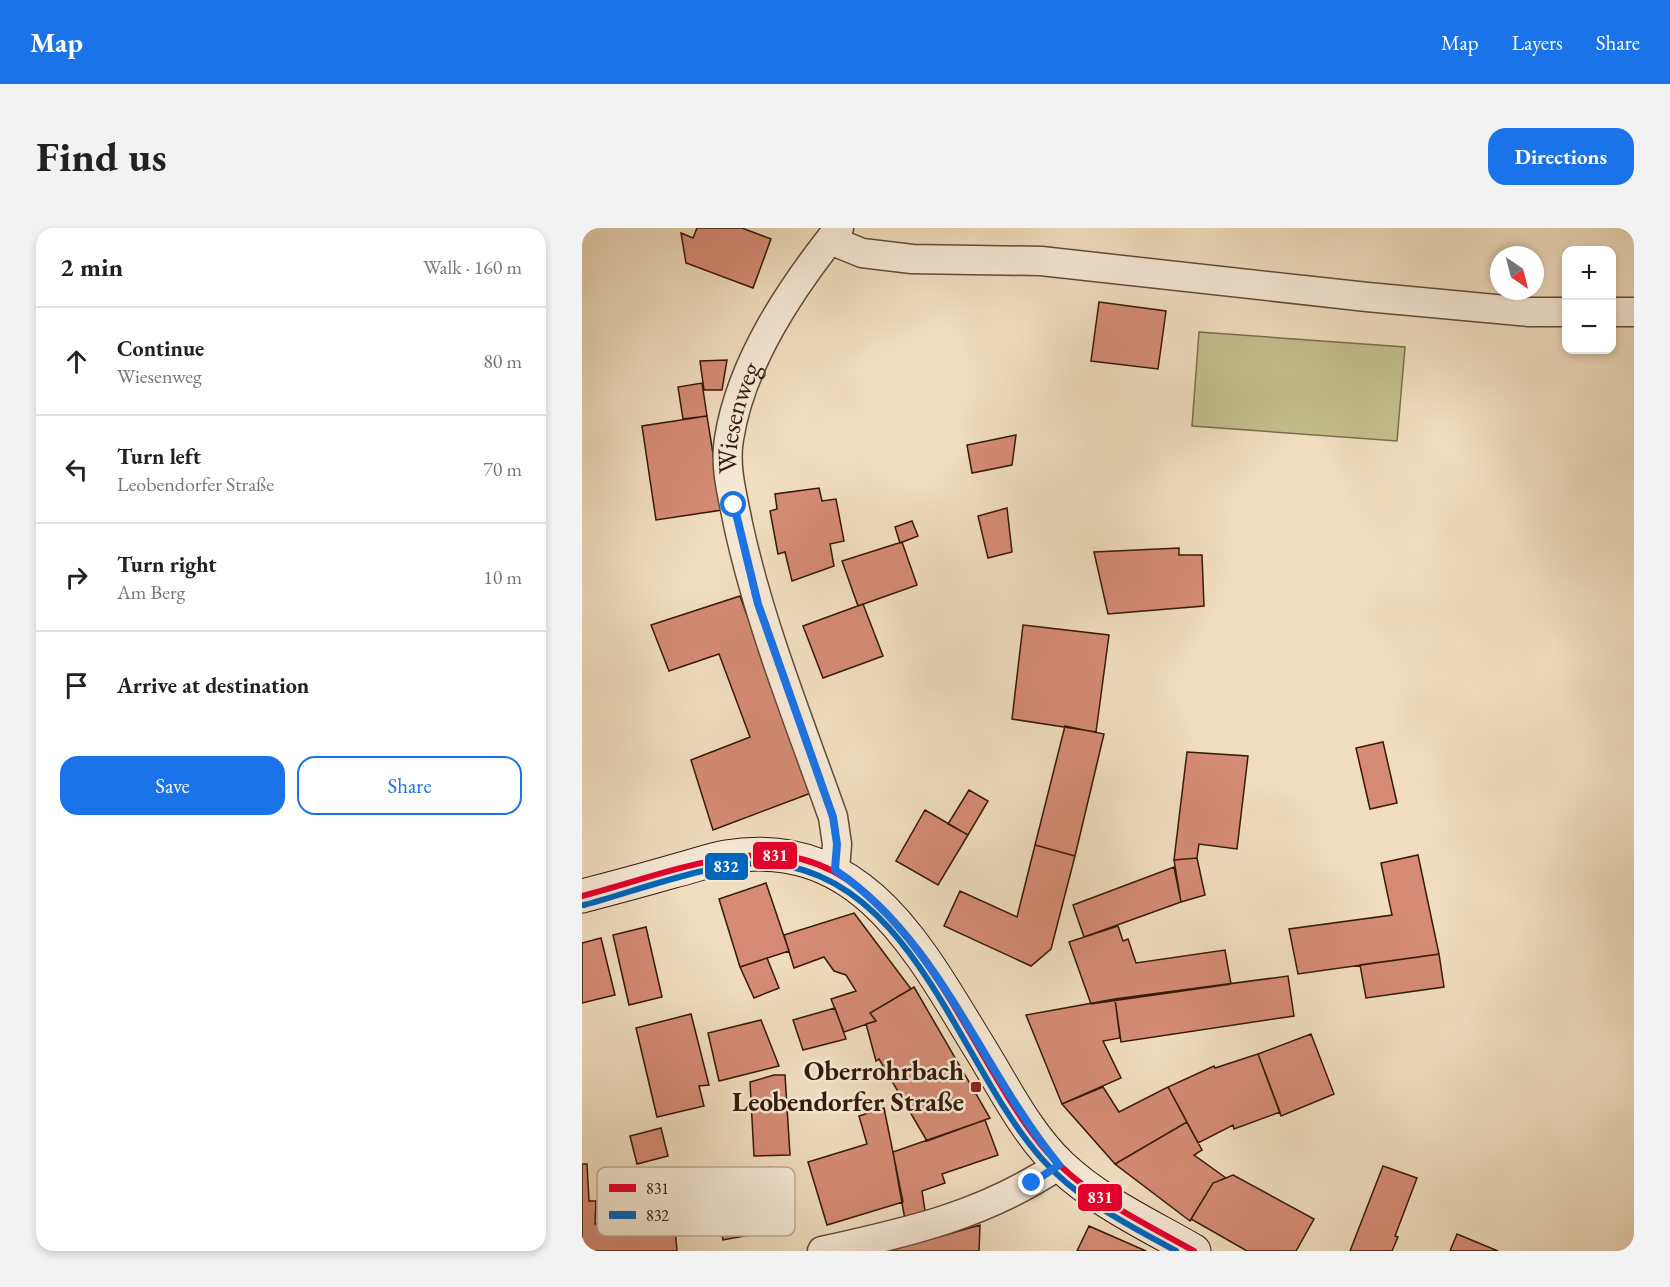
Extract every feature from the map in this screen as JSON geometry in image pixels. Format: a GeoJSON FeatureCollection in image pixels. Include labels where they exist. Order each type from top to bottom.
{"type":"FeatureCollection","features":[{"type":"Feature","properties":{"kind":"main road"},"geometry":{"type":"LineString","coordinates":[[582,896],[726,857],[764,855],[800,860],[835,870],[860,887],[908,938],[933,971],[1021,1114],[1059,1165],[1116,1207],[1194,1251]]}},
{"type":"Feature","properties":{"kind":"street"},"geometry":{"type":"LineString","coordinates":[[834,234],[862,253],[912,259],[1041,261],[1367,297],[1529,312],[1562,312]]}},
{"type":"Feature","properties":{"kind":"street","name":"Wiesenweg"},"geometry":{"type":"LineString","coordinates":[[834,234],[787,301],[756,356],[738,400],[728,441],[729,472],[748,570],[833,817],[837,844],[835,870]]}},
{"type":"Feature","properties":{"kind":"street"},"geometry":{"type":"LineString","coordinates":[[1616,312],[1634,312]]}},
{"type":"Feature","properties":{"kind":"street"},"geometry":{"type":"LineString","coordinates":[[822,1251],[936,1225],[968,1214],[1032,1183],[1059,1165]]}},
{"type":"Feature","properties":{"kind":"shaded area"},"geometry":{"type":"Polygon","coordinates":[[[1199,332],[1405,347],[1397,441],[1192,426],[1199,332]]]}},
{"type":"Feature","properties":{"kind":"building"},"geometry":{"type":"Polygon","coordinates":[[[697,228],[742,228],[771,239],[753,288],[686,263],[681,233],[693,238],[697,228]]]}},
{"type":"Feature","properties":{"kind":"building"},"geometry":{"type":"Polygon","coordinates":[[[1099,302],[1166,311],[1158,369],[1091,361],[1099,302]]]}},
{"type":"Feature","properties":{"kind":"building"},"geometry":{"type":"Polygon","coordinates":[[[727,360],[722,390],[704,390],[700,361],[727,360]]]}},
{"type":"Feature","properties":{"kind":"building"},"geometry":{"type":"Polygon","coordinates":[[[702,383],[707,416],[683,419],[678,387],[702,383]]]}},
{"type":"Feature","properties":{"kind":"building"},"geometry":{"type":"Polygon","coordinates":[[[707,416],[722,510],[656,520],[642,426],[707,416]]]}},
{"type":"Feature","properties":{"kind":"building"},"geometry":{"type":"Polygon","coordinates":[[[1016,435],[1012,465],[972,473],[967,445],[1016,435]]]}},
{"type":"Feature","properties":{"kind":"building"},"geometry":{"type":"Polygon","coordinates":[[[819,488],[822,501],[836,499],[844,541],[830,544],[834,566],[792,581],[785,552],[778,554],[770,511],[777,509],[775,494],[819,488]]]}},
{"type":"Feature","properties":{"kind":"building"},"geometry":{"type":"Polygon","coordinates":[[[1007,508],[1012,552],[988,558],[978,516],[1007,508]]]}},
{"type":"Feature","properties":{"kind":"building"},"geometry":{"type":"Polygon","coordinates":[[[912,521],[918,536],[900,543],[895,527],[912,521]]]}},
{"type":"Feature","properties":{"kind":"building"},"geometry":{"type":"Polygon","coordinates":[[[902,542],[917,585],[858,606],[842,561],[902,542]]]}},
{"type":"Feature","properties":{"kind":"building"},"geometry":{"type":"Polygon","coordinates":[[[1179,548],[1179,555],[1202,555],[1204,606],[1108,614],[1094,552],[1179,548]]]}},
{"type":"Feature","properties":{"kind":"building"},"geometry":{"type":"Polygon","coordinates":[[[740,596],[811,793],[713,830],[691,760],[750,737],[719,654],[669,671],[651,625],[740,596]]]}},
{"type":"Feature","properties":{"kind":"building"},"geometry":{"type":"Polygon","coordinates":[[[863,604],[883,656],[823,678],[803,626],[863,604]]]}},
{"type":"Feature","properties":{"kind":"building"},"geometry":{"type":"Polygon","coordinates":[[[1023,625],[1109,635],[1096,732],[1012,719],[1023,625]]]}},
{"type":"Feature","properties":{"kind":"building"},"geometry":{"type":"Polygon","coordinates":[[[1065,726],[1104,734],[1075,856],[1035,845],[1065,726]]]}},
{"type":"Feature","properties":{"kind":"building"},"geometry":{"type":"Polygon","coordinates":[[[1383,742],[1397,803],[1370,809],[1356,748],[1383,742]]]}},
{"type":"Feature","properties":{"kind":"building"},"geometry":{"type":"Polygon","coordinates":[[[1187,752],[1248,756],[1237,849],[1199,844],[1197,858],[1174,860],[1187,752]]]}},
{"type":"Feature","properties":{"kind":"building"},"geometry":{"type":"Polygon","coordinates":[[[969,790],[988,801],[968,835],[948,824],[969,790]]]}},
{"type":"Feature","properties":{"kind":"building"},"geometry":{"type":"Polygon","coordinates":[[[925,810],[968,835],[938,885],[896,861],[925,810]]]}},
{"type":"Feature","properties":{"kind":"building"},"geometry":{"type":"Polygon","coordinates":[[[1035,845],[1075,856],[1051,949],[1031,966],[944,926],[960,891],[1017,917],[1035,845]]]}},
{"type":"Feature","properties":{"kind":"building"},"geometry":{"type":"Polygon","coordinates":[[[1418,855],[1439,954],[1298,974],[1289,929],[1392,915],[1381,863],[1418,855]]]}},
{"type":"Feature","properties":{"kind":"building"},"geometry":{"type":"Polygon","coordinates":[[[1197,858],[1205,895],[1181,902],[1174,860],[1197,858]]]}},
{"type":"Feature","properties":{"kind":"building"},"geometry":{"type":"Polygon","coordinates":[[[1174,867],[1181,902],[1084,937],[1073,905],[1174,867]]]}},
{"type":"Feature","properties":{"kind":"building"},"geometry":{"type":"Polygon","coordinates":[[[766,883],[789,951],[740,967],[719,899],[766,883]]]}},
{"type":"Feature","properties":{"kind":"building"},"geometry":{"type":"Polygon","coordinates":[[[854,913],[911,989],[870,1013],[876,1021],[844,1032],[831,999],[856,991],[846,975],[834,971],[824,957],[794,968],[784,935],[854,913]]]}},
{"type":"Feature","properties":{"kind":"building"},"geometry":{"type":"Polygon","coordinates":[[[1118,926],[1123,941],[1128,939],[1136,963],[1225,950],[1231,984],[1091,1004],[1069,942],[1118,926]]]}},
{"type":"Feature","properties":{"kind":"building"},"geometry":{"type":"Polygon","coordinates":[[[646,927],[662,997],[629,1005],[613,935],[646,927]]]}},
{"type":"Feature","properties":{"kind":"building"},"geometry":{"type":"Polygon","coordinates":[[[601,938],[615,995],[582,1003],[582,943],[601,938]]]}},
{"type":"Feature","properties":{"kind":"building"},"geometry":{"type":"Polygon","coordinates":[[[1439,954],[1444,987],[1366,998],[1360,965],[1439,954]]]}},
{"type":"Feature","properties":{"kind":"building"},"geometry":{"type":"Polygon","coordinates":[[[767,958],[779,988],[754,998],[740,967],[767,958]]]}},
{"type":"Feature","properties":{"kind":"building"},"geometry":{"type":"Polygon","coordinates":[[[1288,976],[1294,1016],[1121,1042],[1115,999],[1288,976]]]}},
{"type":"Feature","properties":{"kind":"building"},"geometry":{"type":"Polygon","coordinates":[[[914,987],[990,1118],[927,1141],[879,1059],[876,1061],[866,1024],[876,1021],[870,1013],[914,987]]]}},
{"type":"Feature","properties":{"kind":"building"},"geometry":{"type":"Polygon","coordinates":[[[1115,999],[1120,1038],[1103,1041],[1121,1078],[1062,1104],[1026,1015],[1115,999]]]}},
{"type":"Feature","properties":{"kind":"building"},"geometry":{"type":"Polygon","coordinates":[[[835,1008],[846,1039],[803,1050],[793,1020],[835,1008]]]}},
{"type":"Feature","properties":{"kind":"building"},"geometry":{"type":"Polygon","coordinates":[[[691,1014],[709,1085],[699,1086],[704,1106],[657,1117],[636,1028],[691,1014]]]}},
{"type":"Feature","properties":{"kind":"building"},"geometry":{"type":"Polygon","coordinates":[[[761,1020],[779,1066],[719,1081],[708,1033],[761,1020]]]}},
{"type":"Feature","properties":{"kind":"building"},"geometry":{"type":"Polygon","coordinates":[[[1311,1034],[1334,1094],[1281,1116],[1258,1054],[1311,1034]]]}},
{"type":"Feature","properties":{"kind":"building"},"geometry":{"type":"Polygon","coordinates":[[[1258,1054],[1280,1112],[1234,1129],[1233,1125],[1198,1143],[1168,1087],[1214,1066],[1215,1068],[1258,1054]]]}},
{"type":"Feature","properties":{"kind":"building"},"geometry":{"type":"Polygon","coordinates":[[[774,1075],[785,1075],[790,1155],[754,1156],[750,1082],[774,1075]]]}},
{"type":"Feature","properties":{"kind":"building"},"geometry":{"type":"Polygon","coordinates":[[[1103,1087],[1119,1112],[1168,1087],[1187,1122],[1115,1164],[1062,1104],[1103,1087]]]}},
{"type":"Feature","properties":{"kind":"building"},"geometry":{"type":"Polygon","coordinates":[[[884,1108],[903,1202],[827,1225],[808,1162],[867,1144],[859,1116],[884,1108]]]}},
{"type":"Feature","properties":{"kind":"building"},"geometry":{"type":"Polygon","coordinates":[[[985,1120],[998,1155],[942,1174],[945,1183],[922,1191],[926,1217],[905,1220],[893,1152],[985,1120]]]}},
{"type":"Feature","properties":{"kind":"building"},"geometry":{"type":"Polygon","coordinates":[[[1187,1122],[1202,1150],[1194,1155],[1226,1178],[1213,1183],[1190,1221],[1115,1164],[1187,1122]]]}},
{"type":"Feature","properties":{"kind":"building"},"geometry":{"type":"Polygon","coordinates":[[[661,1128],[668,1156],[637,1164],[630,1136],[661,1128]]]}},
{"type":"Feature","properties":{"kind":"building"},"geometry":{"type":"Polygon","coordinates":[[[582,1164],[587,1164],[589,1201],[596,1201],[597,1236],[676,1236],[677,1251],[582,1251],[582,1164]]]}},
{"type":"Feature","properties":{"kind":"building"},"geometry":{"type":"Polygon","coordinates":[[[1383,1166],[1417,1178],[1395,1236],[1398,1237],[1392,1251],[1350,1251],[1383,1166]]]}},
{"type":"Feature","properties":{"kind":"building"},"geometry":{"type":"Polygon","coordinates":[[[1233,1175],[1314,1219],[1296,1251],[1247,1251],[1191,1219],[1213,1183],[1233,1175]]]}},
{"type":"Feature","properties":{"kind":"building"},"geometry":{"type":"Polygon","coordinates":[[[980,1225],[979,1251],[875,1251],[942,1236],[980,1225]]]}},
{"type":"Feature","properties":{"kind":"building"},"geometry":{"type":"Polygon","coordinates":[[[1089,1226],[1146,1251],[1077,1251],[1089,1226]]]}},
{"type":"Feature","properties":{"kind":"building"},"geometry":{"type":"Polygon","coordinates":[[[1457,1234],[1498,1251],[1450,1251],[1457,1234]]]}},
{"type":"Feature","properties":{"kind":"building"},"geometry":{"type":"Polygon","coordinates":[[[722,1236],[745,1236],[723,1240],[722,1236]]]}},
{"type":"Feature","properties":{"kind":"transit line","name":"831"},"geometry":{"type":"LineString","coordinates":[[582,896],[676,869],[724,859],[772,855],[820,865],[863,891],[900,928],[933,972],[1020,1115],[1063,1169],[1098,1196],[1194,1251]]}},
{"type":"Feature","properties":{"kind":"transit line","name":"832"},"geometry":{"type":"LineString","coordinates":[[584,905],[679,877],[753,863],[774,864],[823,877],[864,904],[899,940],[930,983],[1013,1121],[1056,1174],[1088,1199],[1122,1221],[1176,1251]]}},
{"type":"Feature","properties":{"kind":"place","name":"Oberrohrbach Leobendorfer Straße"},"geometry":{"type":"Point","coordinates":[976,1087]}},
{"type":"Feature","properties":{"kind":"route"},"geometry":{"type":"LineString","coordinates":[[734,505],[758,604],[833,817],[837,844],[835,870],[860,887],[908,938],[933,971],[1016,1107],[1036,1137],[1059,1165],[1032,1183]]}}]}
